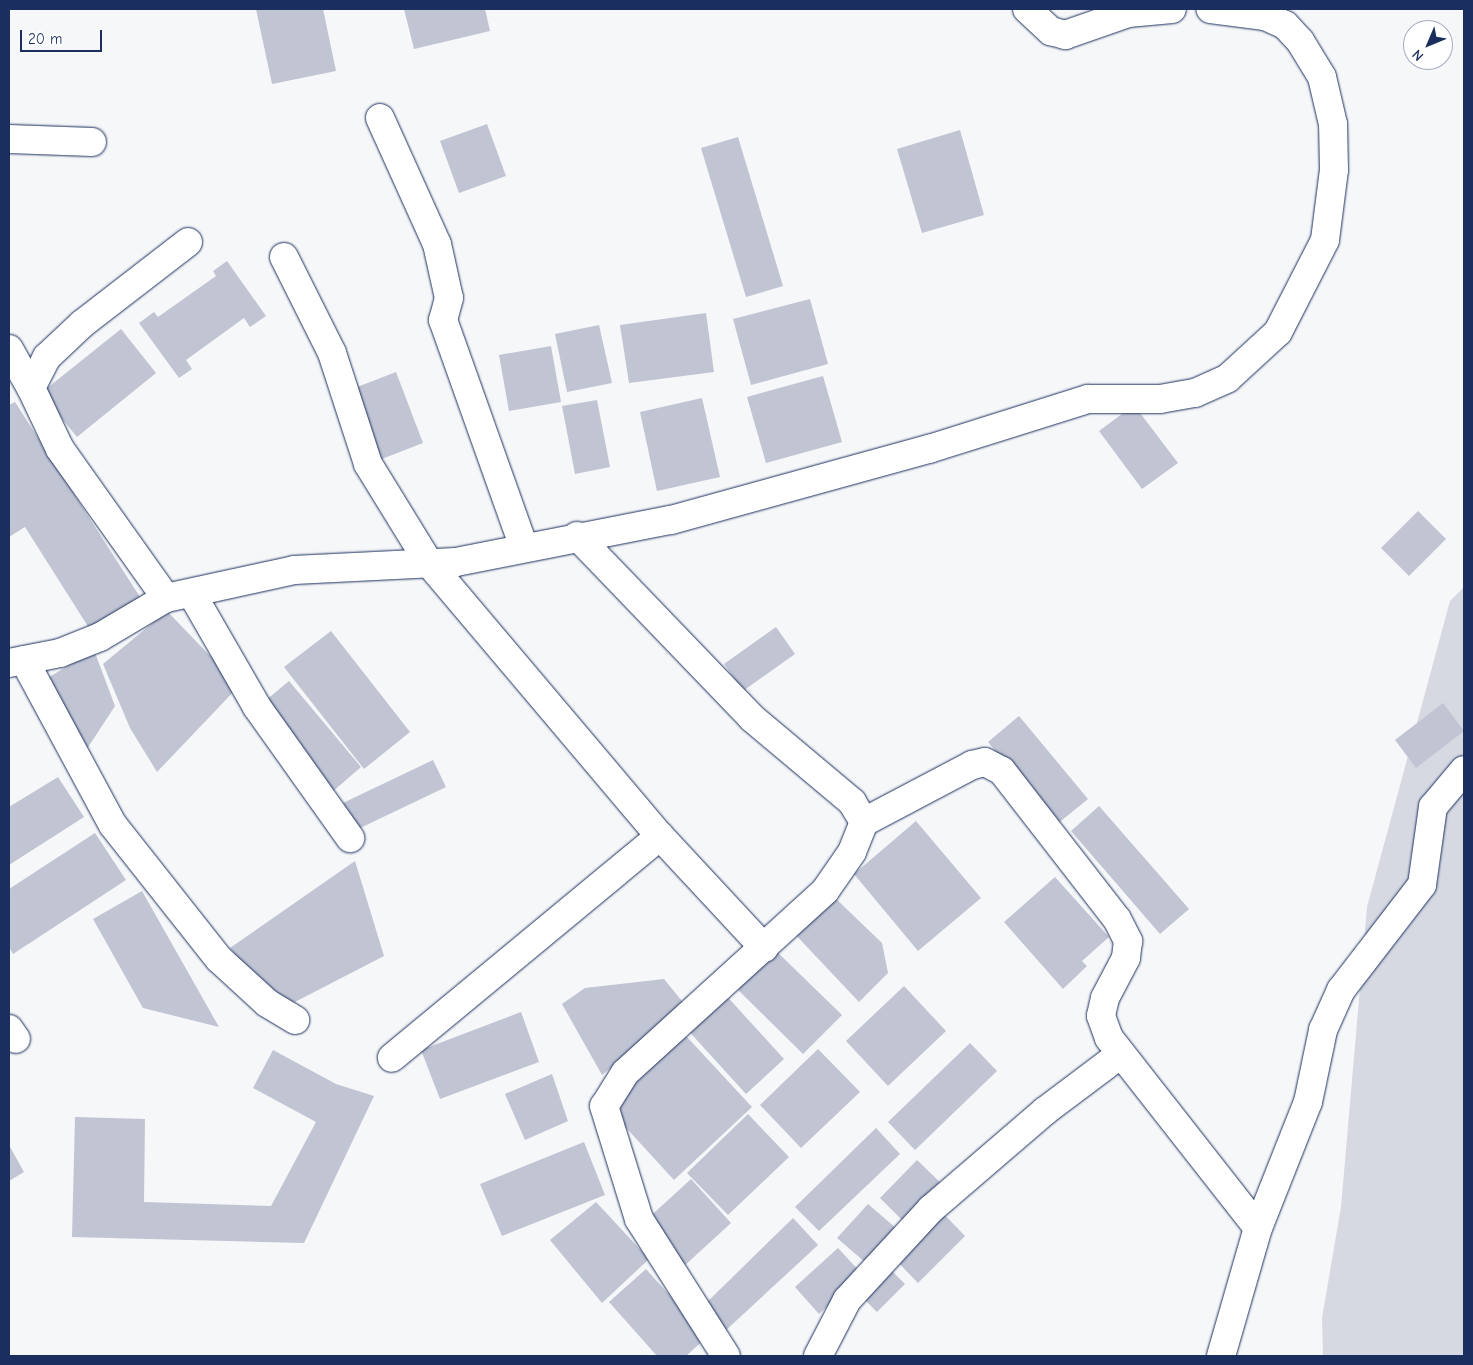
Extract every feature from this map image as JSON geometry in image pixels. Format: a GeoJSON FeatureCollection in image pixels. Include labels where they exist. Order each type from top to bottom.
{"type":"FeatureCollection","features":[{"type":"Feature","properties":{"kind":"street"},"geometry":{"type":"LineString","coordinates":[[1027,9],[1051,31],[1065,35],[1128,13],[1172,9]]}},
{"type":"Feature","properties":{"kind":"street"},"geometry":{"type":"LineString","coordinates":[[295,1020],[266,1003],[219,960],[113,825],[16,661],[60,653],[100,637],[179,596],[294,570],[429,563],[671,520],[800,486],[1088,399],[1160,399],[1195,394],[1228,378],[1258,355],[1278,332],[1325,240],[1334,170],[1333,124],[1322,77],[1300,41],[1285,25],[1265,16],[1210,9]]}},
{"type":"Feature","properties":{"kind":"street"},"geometry":{"type":"LineString","coordinates":[[380,118],[437,244],[449,298],[443,320],[524,547]]}},
{"type":"Feature","properties":{"kind":"street"},"geometry":{"type":"LineString","coordinates":[[9,139],[92,142]]}},
{"type":"Feature","properties":{"kind":"street"},"geometry":{"type":"LineString","coordinates":[[31,388],[47,357],[82,324],[188,242]]}},
{"type":"Feature","properties":{"kind":"street"},"geometry":{"type":"LineString","coordinates":[[284,257],[332,353],[368,464],[429,563],[660,836],[764,948]]}},
{"type":"Feature","properties":{"kind":"street"},"geometry":{"type":"LineString","coordinates":[[9,350],[31,388],[60,449],[179,596],[350,838]]}},
{"type":"Feature","properties":{"kind":"street"},"geometry":{"type":"LineString","coordinates":[[577,536],[752,718],[852,802],[864,822]]}},
{"type":"Feature","properties":{"kind":"street"},"geometry":{"type":"LineString","coordinates":[[726,1356],[639,1218],[604,1106],[625,1073],[764,948],[825,890],[852,852],[864,822],[972,765],[986,762],[1002,771],[1117,919],[1128,941],[1126,958],[1105,998],[1101,1016],[1121,1054],[1258,1228]]}},
{"type":"Feature","properties":{"kind":"street"},"geometry":{"type":"LineString","coordinates":[[1221,1356],[1258,1228],[1303,1120],[1330,1014],[1341,990],[1422,885],[1433,807],[1464,770]]}},
{"type":"Feature","properties":{"kind":"street"},"geometry":{"type":"LineString","coordinates":[[392,1058],[660,836]]}},
{"type":"Feature","properties":{"kind":"street"},"geometry":{"type":"LineString","coordinates":[[818,1356],[847,1300],[931,1209],[1045,1111],[1121,1054]]}},
{"type":"Feature","properties":{"kind":"shaded area"},"geometry":{"type":"Polygon","coordinates":[[[1464,587],[1464,1356],[1323,1356],[1322,1318],[1341,1207],[1367,907],[1450,601],[1464,587]]]}},
{"type":"Feature","properties":{"kind":"building"},"geometry":{"type":"Polygon","coordinates":[[[256,9],[323,9],[336,71],[272,84],[256,9]]]}},
{"type":"Feature","properties":{"kind":"building"},"geometry":{"type":"Polygon","coordinates":[[[404,9],[485,9],[490,31],[414,49],[404,9]]]}},
{"type":"Feature","properties":{"kind":"building"},"geometry":{"type":"Polygon","coordinates":[[[487,124],[506,176],[459,193],[440,141],[487,124]]]}},
{"type":"Feature","properties":{"kind":"building"},"geometry":{"type":"Polygon","coordinates":[[[960,130],[984,215],[922,233],[897,149],[960,130]]]}},
{"type":"Feature","properties":{"kind":"building"},"geometry":{"type":"Polygon","coordinates":[[[738,137],[783,286],[746,297],[701,148],[738,137]]]}},
{"type":"Feature","properties":{"kind":"building"},"geometry":{"type":"Polygon","coordinates":[[[227,261],[266,316],[250,327],[244,318],[186,360],[192,369],[179,378],[139,323],[154,312],[158,317],[216,276],[213,271],[227,261]]]}},
{"type":"Feature","properties":{"kind":"building"},"geometry":{"type":"Polygon","coordinates":[[[810,299],[828,364],[751,385],[733,319],[810,299]]]}},
{"type":"Feature","properties":{"kind":"building"},"geometry":{"type":"Polygon","coordinates":[[[706,313],[714,372],[629,383],[620,325],[706,313]]]}},
{"type":"Feature","properties":{"kind":"building"},"geometry":{"type":"Polygon","coordinates":[[[599,325],[612,383],[567,392],[555,334],[599,325]]]}},
{"type":"Feature","properties":{"kind":"building"},"geometry":{"type":"Polygon","coordinates":[[[121,329],[156,373],[77,437],[41,393],[121,329]]]}},
{"type":"Feature","properties":{"kind":"building"},"geometry":{"type":"Polygon","coordinates":[[[551,346],[561,402],[509,411],[499,355],[551,346]]]}},
{"type":"Feature","properties":{"kind":"building"},"geometry":{"type":"Polygon","coordinates":[[[396,372],[423,443],[374,462],[347,391],[396,372]]]}},
{"type":"Feature","properties":{"kind":"building"},"geometry":{"type":"Polygon","coordinates":[[[823,376],[842,442],[766,463],[747,397],[823,376]]]}},
{"type":"Feature","properties":{"kind":"building"},"geometry":{"type":"Polygon","coordinates":[[[702,398],[720,477],[657,491],[640,412],[702,398]]]}},
{"type":"Feature","properties":{"kind":"building"},"geometry":{"type":"Polygon","coordinates":[[[597,400],[610,467],[575,474],[562,406],[597,400]]]}},
{"type":"Feature","properties":{"kind":"building"},"geometry":{"type":"Polygon","coordinates":[[[15,402],[140,597],[89,628],[25,527],[9,537],[9,405],[15,402]]]}},
{"type":"Feature","properties":{"kind":"building"},"geometry":{"type":"Polygon","coordinates":[[[1134,405],[1178,463],[1142,489],[1099,431],[1134,405]]]}},
{"type":"Feature","properties":{"kind":"building"},"geometry":{"type":"Polygon","coordinates":[[[1418,511],[1446,539],[1409,576],[1381,548],[1418,511]]]}},
{"type":"Feature","properties":{"kind":"building"},"geometry":{"type":"Polygon","coordinates":[[[167,611],[239,686],[157,772],[130,728],[103,664],[167,611]]]}},
{"type":"Feature","properties":{"kind":"building"},"geometry":{"type":"Polygon","coordinates":[[[776,627],[795,654],[743,691],[724,664],[776,627]]]}},
{"type":"Feature","properties":{"kind":"building"},"geometry":{"type":"Polygon","coordinates":[[[331,631],[410,732],[364,769],[284,667],[331,631]]]}},
{"type":"Feature","properties":{"kind":"building"},"geometry":{"type":"Polygon","coordinates":[[[94,650],[115,706],[81,758],[41,682],[94,650]]]}},
{"type":"Feature","properties":{"kind":"building"},"geometry":{"type":"Polygon","coordinates":[[[289,681],[361,767],[331,793],[259,706],[289,681]]]}},
{"type":"Feature","properties":{"kind":"building"},"geometry":{"type":"Polygon","coordinates":[[[1443,703],[1464,731],[1416,768],[1395,740],[1443,703]]]}},
{"type":"Feature","properties":{"kind":"building"},"geometry":{"type":"Polygon","coordinates":[[[1019,716],[1088,799],[1056,825],[988,742],[1019,716]]]}},
{"type":"Feature","properties":{"kind":"building"},"geometry":{"type":"Polygon","coordinates":[[[433,760],[446,787],[356,830],[343,803],[433,760]]]}},
{"type":"Feature","properties":{"kind":"building"},"geometry":{"type":"Polygon","coordinates":[[[58,777],[84,817],[9,865],[9,807],[58,777]]]}},
{"type":"Feature","properties":{"kind":"building"},"geometry":{"type":"Polygon","coordinates":[[[1099,806],[1189,909],[1160,934],[1071,831],[1099,806]]]}},
{"type":"Feature","properties":{"kind":"building"},"geometry":{"type":"Polygon","coordinates":[[[916,821],[981,898],[918,951],[854,874],[916,821]]]}},
{"type":"Feature","properties":{"kind":"building"},"geometry":{"type":"Polygon","coordinates":[[[95,833],[126,880],[13,954],[9,947],[9,889],[95,833]]]}},
{"type":"Feature","properties":{"kind":"building"},"geometry":{"type":"Polygon","coordinates":[[[355,861],[384,956],[291,1004],[252,976],[230,948],[355,861]]]}},
{"type":"Feature","properties":{"kind":"building"},"geometry":{"type":"Polygon","coordinates":[[[1055,877],[1109,937],[1082,961],[1087,966],[1063,989],[1004,922],[1055,877]]]}},
{"type":"Feature","properties":{"kind":"building"},"geometry":{"type":"Polygon","coordinates":[[[142,891],[219,1027],[143,1008],[93,919],[142,891]]]}},
{"type":"Feature","properties":{"kind":"building"},"geometry":{"type":"Polygon","coordinates":[[[831,894],[882,943],[888,973],[859,1002],[792,931],[831,894]]]}},
{"type":"Feature","properties":{"kind":"building"},"geometry":{"type":"Polygon","coordinates":[[[772,947],[842,1015],[803,1054],[733,985],[772,947]]]}},
{"type":"Feature","properties":{"kind":"building"},"geometry":{"type":"Polygon","coordinates":[[[664,979],[686,1006],[602,1075],[562,1004],[585,988],[664,979]]]}},
{"type":"Feature","properties":{"kind":"building"},"geometry":{"type":"Polygon","coordinates":[[[904,986],[946,1031],[888,1086],[846,1041],[904,986]]]}},
{"type":"Feature","properties":{"kind":"building"},"geometry":{"type":"Polygon","coordinates":[[[723,992],[784,1059],[746,1094],[685,1027],[723,992]]]}},
{"type":"Feature","properties":{"kind":"building"},"geometry":{"type":"Polygon","coordinates":[[[521,1012],[539,1062],[440,1099],[421,1050],[521,1012]]]}},
{"type":"Feature","properties":{"kind":"building"},"geometry":{"type":"Polygon","coordinates":[[[686,1036],[752,1107],[674,1180],[607,1107],[686,1036]]]}},
{"type":"Feature","properties":{"kind":"building"},"geometry":{"type":"Polygon","coordinates":[[[970,1043],[997,1071],[915,1150],[888,1122],[970,1043]]]}},
{"type":"Feature","properties":{"kind":"building"},"geometry":{"type":"Polygon","coordinates":[[[818,1049],[860,1092],[801,1148],[760,1105],[818,1049]]]}},
{"type":"Feature","properties":{"kind":"building"},"geometry":{"type":"Polygon","coordinates":[[[273,1050],[336,1084],[374,1096],[304,1243],[72,1237],[75,1117],[145,1119],[144,1202],[271,1206],[316,1122],[253,1088],[273,1050]]]}},
{"type":"Feature","properties":{"kind":"building"},"geometry":{"type":"Polygon","coordinates":[[[552,1074],[568,1121],[525,1140],[505,1094],[552,1074]]]}},
{"type":"Feature","properties":{"kind":"building"},"geometry":{"type":"Polygon","coordinates":[[[748,1114],[789,1157],[728,1215],[687,1173],[748,1114]]]}},
{"type":"Feature","properties":{"kind":"building"},"geometry":{"type":"Polygon","coordinates":[[[876,1128],[900,1154],[819,1231],[795,1207],[876,1128]]]}},
{"type":"Feature","properties":{"kind":"building"},"geometry":{"type":"Polygon","coordinates":[[[584,1142],[605,1195],[502,1236],[480,1184],[584,1142]]]}},
{"type":"Feature","properties":{"kind":"building"},"geometry":{"type":"Polygon","coordinates":[[[9,1145],[24,1172],[9,1181],[9,1145]]]}},
{"type":"Feature","properties":{"kind":"building"},"geometry":{"type":"Polygon","coordinates":[[[917,1160],[946,1188],[908,1226],[880,1198],[917,1160]]]}},
{"type":"Feature","properties":{"kind":"building"},"geometry":{"type":"Polygon","coordinates":[[[691,1179],[731,1223],[683,1267],[643,1223],[691,1179]]]}},
{"type":"Feature","properties":{"kind":"building"},"geometry":{"type":"Polygon","coordinates":[[[596,1202],[649,1259],[602,1303],[550,1240],[596,1202]]]}},
{"type":"Feature","properties":{"kind":"building"},"geometry":{"type":"Polygon","coordinates":[[[868,1204],[897,1229],[866,1263],[837,1238],[868,1204]]]}},
{"type":"Feature","properties":{"kind":"building"},"geometry":{"type":"Polygon","coordinates":[[[938,1208],[965,1236],[918,1283],[891,1255],[938,1208]]]}},
{"type":"Feature","properties":{"kind":"building"},"geometry":{"type":"Polygon","coordinates":[[[793,1218],[818,1245],[723,1333],[701,1308],[793,1218]]]}},
{"type":"Feature","properties":{"kind":"building"},"geometry":{"type":"Polygon","coordinates":[[[838,1248],[862,1274],[819,1314],[795,1287],[838,1248]]]}},
{"type":"Feature","properties":{"kind":"building"},"geometry":{"type":"Polygon","coordinates":[[[885,1264],[905,1284],[877,1312],[858,1293],[885,1264]]]}},
{"type":"Feature","properties":{"kind":"building"},"geometry":{"type":"Polygon","coordinates":[[[646,1269],[707,1337],[686,1356],[657,1356],[609,1302],[646,1269]]]}}]}
